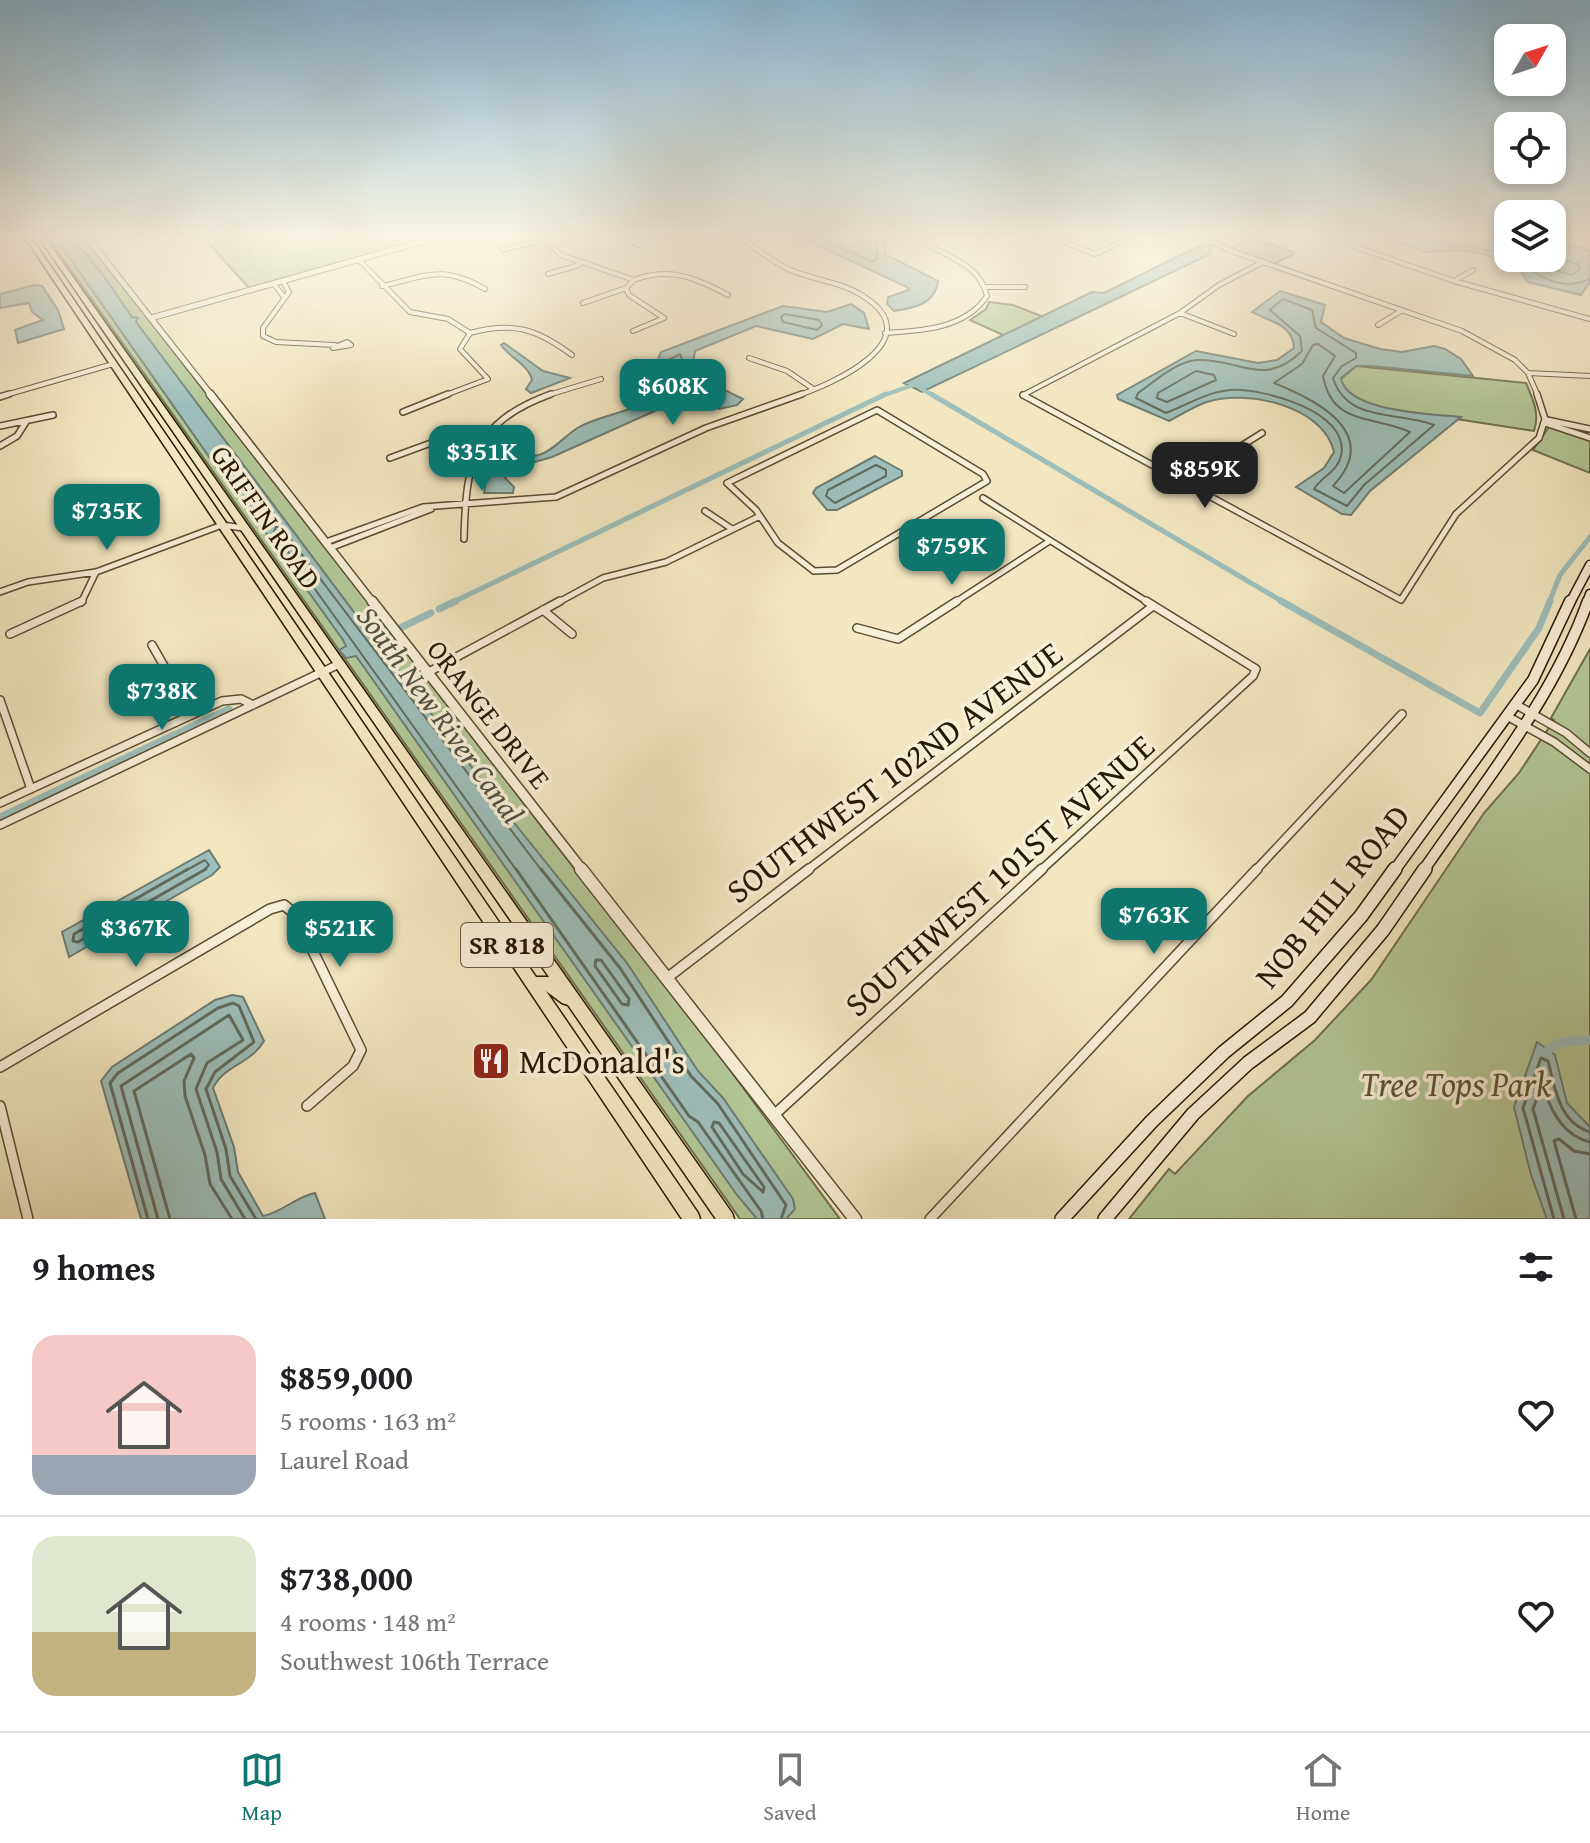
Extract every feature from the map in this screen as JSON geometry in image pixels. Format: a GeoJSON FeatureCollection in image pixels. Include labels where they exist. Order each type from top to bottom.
{"type":"FeatureCollection","features":[{"type":"Feature","properties":{"kind":"main road","name":"GRIFFIN ROAD"},"geometry":{"type":"LineString","coordinates":[[65,293],[692,1219]]}},
{"type":"Feature","properties":{"kind":"main road","name":"GRIFFIN ROAD"},"geometry":{"type":"LineString","coordinates":[[80,293],[726,1219]]}},
{"type":"Feature","properties":{"kind":"main road"},"geometry":{"type":"LineString","coordinates":[[90,330],[105,329]]}},
{"type":"Feature","properties":{"kind":"main road","name":"NOB HILL ROAD"},"geometry":{"type":"LineString","coordinates":[[1062,1219],[1152,1121],[1224,1052],[1296,990],[1361,916],[1550,653],[1571,598],[1590,565]]}},
{"type":"Feature","properties":{"kind":"main road","name":"NOB HILL ROAD"},"geometry":{"type":"LineString","coordinates":[[1105,1219],[1193,1114],[1248,1063],[1319,1006],[1383,930],[1568,655],[1590,594]]}},
{"type":"Feature","properties":{"kind":"main road"},"geometry":{"type":"LineString","coordinates":[[498,932],[520,941],[531,940]]}},
{"type":"Feature","properties":{"kind":"main road"},"geometry":{"type":"LineString","coordinates":[[533,984],[547,983],[575,1004]]}},
{"type":"Feature","properties":{"kind":"street","name":"ORANGE DRIVE"},"geometry":{"type":"LineString","coordinates":[[132,293],[855,1219]]}},
{"type":"Feature","properties":{"kind":"street"},"geometry":{"type":"LineString","coordinates":[[151,317],[240,293]]}},
{"type":"Feature","properties":{"kind":"street"},"geometry":{"type":"LineString","coordinates":[[281,293],[284,297]]}},
{"type":"Feature","properties":{"kind":"street"},"geometry":{"type":"LineString","coordinates":[[287,293],[263,328],[263,336],[276,342],[335,345]]}},
{"type":"Feature","properties":{"kind":"street"},"geometry":{"type":"LineString","coordinates":[[389,293],[410,312],[448,319],[470,333]]}},
{"type":"Feature","properties":{"kind":"street"},"geometry":{"type":"LineString","coordinates":[[583,303],[612,293]]}},
{"type":"Feature","properties":{"kind":"street"},"geometry":{"type":"LineString","coordinates":[[628,293],[664,318],[633,331]]}},
{"type":"Feature","properties":{"kind":"street"},"geometry":{"type":"LineString","coordinates":[[723,293],[728,295]]}},
{"type":"Feature","properties":{"kind":"street"},"geometry":{"type":"LineString","coordinates":[[328,545],[422,511],[462,504],[529,503],[556,497],[705,428],[862,367],[879,350],[885,333],[884,319],[876,307],[853,293]]}},
{"type":"Feature","properties":{"kind":"street"},"geometry":{"type":"LineString","coordinates":[[885,333],[915,334],[964,321],[979,310],[983,293]]}},
{"type":"Feature","properties":{"kind":"street"},"geometry":{"type":"LineString","coordinates":[[1208,293],[1180,313],[1023,395],[1401,600],[1456,514],[1539,438],[1545,421],[1528,373]]}},
{"type":"Feature","properties":{"kind":"street"},"geometry":{"type":"LineString","coordinates":[[1350,293],[1484,341],[1528,373],[1590,376]]}},
{"type":"Feature","properties":{"kind":"street"},"geometry":{"type":"LineString","coordinates":[[1497,293],[1590,319]]}},
{"type":"Feature","properties":{"kind":"street"},"geometry":{"type":"LineString","coordinates":[[1378,325],[1401,311]]}},
{"type":"Feature","properties":{"kind":"street"},"geometry":{"type":"LineString","coordinates":[[1180,313],[1234,334]]}},
{"type":"Feature","properties":{"kind":"street"},"geometry":{"type":"LineString","coordinates":[[403,412],[488,379],[460,349],[470,333],[494,326],[518,324],[537,329],[572,355]]}},
{"type":"Feature","properties":{"kind":"street"},"geometry":{"type":"LineString","coordinates":[[749,358],[787,371],[812,388]]}},
{"type":"Feature","properties":{"kind":"street"},"geometry":{"type":"LineString","coordinates":[[0,397],[113,364]]}},
{"type":"Feature","properties":{"kind":"street"},"geometry":{"type":"LineString","coordinates":[[464,539],[462,504],[472,458],[483,441],[497,425],[525,406],[554,392],[601,379]]}},
{"type":"Feature","properties":{"kind":"street"},"geometry":{"type":"LineString","coordinates":[[877,410],[987,477],[985,484],[837,570],[824,573],[814,571],[778,543],[760,516],[727,483],[877,410]]}},
{"type":"Feature","properties":{"kind":"street"},"geometry":{"type":"LineString","coordinates":[[0,426],[53,415]]}},
{"type":"Feature","properties":{"kind":"street"},"geometry":{"type":"LineString","coordinates":[[1545,421],[1590,427]]}},
{"type":"Feature","properties":{"kind":"street"},"geometry":{"type":"LineString","coordinates":[[1545,421],[1590,438]]}},
{"type":"Feature","properties":{"kind":"street"},"geometry":{"type":"LineString","coordinates":[[0,446],[17,436],[26,422]]}},
{"type":"Feature","properties":{"kind":"street"},"geometry":{"type":"LineString","coordinates":[[1566,423],[1574,432]]}},
{"type":"Feature","properties":{"kind":"street"},"geometry":{"type":"LineString","coordinates":[[1184,482],[1262,433]]}},
{"type":"Feature","properties":{"kind":"street"},"geometry":{"type":"LineString","coordinates":[[390,458],[439,440],[483,441]]}},
{"type":"Feature","properties":{"kind":"street"},"geometry":{"type":"LineString","coordinates":[[983,498],[1153,606]]}},
{"type":"Feature","properties":{"kind":"street"},"geometry":{"type":"LineString","coordinates":[[705,511],[732,529]]}},
{"type":"Feature","properties":{"kind":"street"},"geometry":{"type":"LineString","coordinates":[[427,673],[603,578],[666,562],[760,516]]}},
{"type":"Feature","properties":{"kind":"street"},"geometry":{"type":"LineString","coordinates":[[0,592],[45,578],[96,572],[222,525],[243,528]]}},
{"type":"Feature","properties":{"kind":"street"},"geometry":{"type":"LineString","coordinates":[[857,628],[898,639],[1048,542]]}},
{"type":"Feature","properties":{"kind":"street"},"geometry":{"type":"LineString","coordinates":[[10,634],[81,604],[96,572]]}},
{"type":"Feature","properties":{"kind":"street","name":"SOUTHWEST 101ST AVENUE"},"geometry":{"type":"LineString","coordinates":[[773,1116],[1242,687],[1256,669],[1153,606]]}},
{"type":"Feature","properties":{"kind":"street","name":"SOUTHWEST 102ND AVENUE"},"geometry":{"type":"LineString","coordinates":[[666,979],[1153,606]]}},
{"type":"Feature","properties":{"kind":"street"},"geometry":{"type":"LineString","coordinates":[[543,610],[572,634]]}},
{"type":"Feature","properties":{"kind":"street"},"geometry":{"type":"LineString","coordinates":[[152,645],[192,715]]}},
{"type":"Feature","properties":{"kind":"street"},"geometry":{"type":"LineString","coordinates":[[0,825],[337,665]]}},
{"type":"Feature","properties":{"kind":"street"},"geometry":{"type":"LineString","coordinates":[[0,803],[229,699],[241,699],[253,705]]}},
{"type":"Feature","properties":{"kind":"street"},"geometry":{"type":"LineString","coordinates":[[0,700],[31,789]]}},
{"type":"Feature","properties":{"kind":"street"},"geometry":{"type":"LineString","coordinates":[[1511,710],[1590,753]]}},
{"type":"Feature","properties":{"kind":"street"},"geometry":{"type":"LineString","coordinates":[[1511,710],[1528,718],[1590,769]]}},
{"type":"Feature","properties":{"kind":"street"},"geometry":{"type":"LineString","coordinates":[[930,1219],[1402,714]]}},
{"type":"Feature","properties":{"kind":"street"},"geometry":{"type":"LineString","coordinates":[[0,1067],[285,902],[295,914],[360,1046],[360,1057],[350,1069],[317,1092],[307,1106]]}},
{"type":"Feature","properties":{"kind":"street"},"geometry":{"type":"LineString","coordinates":[[0,1106],[28,1219]]}},
{"type":"Feature","properties":{"kind":"green space"},"geometry":{"type":"Polygon","coordinates":[[[87,293],[128,293],[716,1051],[840,1219],[740,1219],[87,293]]]}},
{"type":"Feature","properties":{"kind":"green space"},"geometry":{"type":"Polygon","coordinates":[[[989,302],[1013,305],[1044,317],[1005,336],[970,320],[986,309],[989,302]]]}},
{"type":"Feature","properties":{"kind":"green space"},"geometry":{"type":"Polygon","coordinates":[[[1356,366],[1526,383],[1536,412],[1534,431],[1378,407],[1355,397],[1343,385],[1341,379],[1356,366]]]}},
{"type":"Feature","properties":{"kind":"green space"},"geometry":{"type":"Polygon","coordinates":[[[1549,427],[1590,439],[1590,473],[1533,450],[1549,427]]]}},
{"type":"Feature","properties":{"kind":"green space","name":"Tree Tops Park"},"geometry":{"type":"Polygon","coordinates":[[[1590,649],[1590,1219],[1129,1219],[1169,1169],[1175,1174],[1248,1096],[1315,1040],[1371,980],[1484,813],[1519,773],[1554,720],[1551,718],[1590,649]]]}},
{"type":"Feature","properties":{"kind":"water"},"geometry":{"type":"Polygon","coordinates":[[[47,293],[58,310],[64,329],[18,343],[15,330],[43,320],[32,312],[29,303],[0,308],[0,294],[47,293]]]}},
{"type":"Feature","properties":{"kind":"water"},"geometry":{"type":"Polygon","coordinates":[[[94,293],[115,293],[132,317],[138,318],[136,322],[366,628],[381,642],[381,647],[507,814],[627,963],[698,1071],[723,1098],[793,1199],[795,1209],[786,1219],[757,1219],[737,1195],[356,656],[346,658],[339,650],[346,646],[343,640],[94,293]]]}},
{"type":"Feature","properties":{"kind":"water"},"geometry":{"type":"Polygon","coordinates":[[[900,293],[934,293],[922,304],[894,311],[887,304],[888,297],[900,293]]]}},
{"type":"Feature","properties":{"kind":"water"},"geometry":{"type":"Polygon","coordinates":[[[1090,293],[1129,293],[922,392],[904,383],[1090,293]]]}},
{"type":"Feature","properties":{"kind":"water"},"geometry":{"type":"Polygon","coordinates":[[[1277,293],[1286,293],[1325,305],[1321,322],[1344,338],[1402,352],[1434,346],[1445,349],[1461,359],[1473,376],[1356,366],[1341,378],[1346,389],[1374,404],[1461,417],[1370,491],[1351,515],[1342,514],[1296,487],[1324,468],[1334,452],[1327,436],[1316,423],[1300,413],[1262,400],[1224,399],[1202,404],[1169,421],[1118,399],[1117,395],[1196,351],[1258,363],[1277,360],[1294,348],[1293,340],[1285,329],[1252,312],[1277,293]]]}},
{"type":"Feature","properties":{"kind":"water"},"geometry":{"type":"Polygon","coordinates":[[[851,304],[864,313],[869,329],[843,324],[813,339],[756,326],[695,351],[692,370],[700,378],[743,399],[737,405],[719,409],[698,396],[677,401],[552,457],[514,468],[505,478],[514,487],[513,493],[484,493],[490,456],[502,453],[539,455],[579,427],[649,400],[665,382],[657,362],[661,352],[783,306],[827,312],[851,304]]]}},
{"type":"Feature","properties":{"kind":"water"},"geometry":{"type":"Polygon","coordinates":[[[504,343],[543,371],[570,378],[531,393],[526,389],[532,380],[530,375],[501,345],[504,343]]]}},
{"type":"Feature","properties":{"kind":"water"},"geometry":{"type":"Polygon","coordinates":[[[875,456],[902,471],[902,476],[837,510],[827,510],[813,493],[816,488],[875,456]]]}},
{"type":"Feature","properties":{"kind":"water"},"geometry":{"type":"Polygon","coordinates":[[[209,850],[220,867],[212,875],[69,957],[62,932],[209,850]]]}},
{"type":"Feature","properties":{"kind":"water"},"geometry":{"type":"Polygon","coordinates":[[[232,995],[243,997],[264,1041],[252,1055],[224,1074],[213,1088],[234,1147],[238,1172],[263,1216],[315,1193],[325,1219],[141,1219],[101,1081],[112,1067],[215,1000],[232,995]]]}},
{"type":"Feature","properties":{"kind":"water"},"geometry":{"type":"Polygon","coordinates":[[[1537,1042],[1555,1055],[1567,1103],[1590,1127],[1590,1219],[1547,1219],[1531,1175],[1514,1107],[1537,1042]]]}},
{"type":"Feature","properties":{"kind":"waterway"},"geometry":{"type":"LineString","coordinates":[[882,396],[913,385]]}},
{"type":"Feature","properties":{"kind":"waterway"},"geometry":{"type":"LineString","coordinates":[[920,388],[934,396]]}},
{"type":"Feature","properties":{"kind":"waterway"},"geometry":{"type":"LineString","coordinates":[[451,603],[886,394]]}},
{"type":"Feature","properties":{"kind":"waterway"},"geometry":{"type":"LineString","coordinates":[[931,394],[1285,603]]}},
{"type":"Feature","properties":{"kind":"waterway"},"geometry":{"type":"LineString","coordinates":[[1549,603],[1560,575],[1590,537]]}},
{"type":"Feature","properties":{"kind":"waterway"},"geometry":{"type":"LineString","coordinates":[[439,609],[456,601]]}},
{"type":"Feature","properties":{"kind":"waterway"},"geometry":{"type":"LineString","coordinates":[[1281,601],[1480,713],[1539,628],[1550,601]]}},
{"type":"Feature","properties":{"kind":"waterway","name":"South New River Canal"},"geometry":{"type":"LineString","coordinates":[[400,628],[431,613]]}},
{"type":"Feature","properties":{"kind":"waterway"},"geometry":{"type":"LineString","coordinates":[[0,817],[229,709]]}},
{"type":"Feature","properties":{"kind":"waterway"},"geometry":{"type":"LineString","coordinates":[[1548,1050],[1562,1042],[1590,1040]]}},
{"type":"Feature","properties":{"kind":"place","name":"McDonald's"},"geometry":{"type":"Point","coordinates":[491,1061]}}]}
